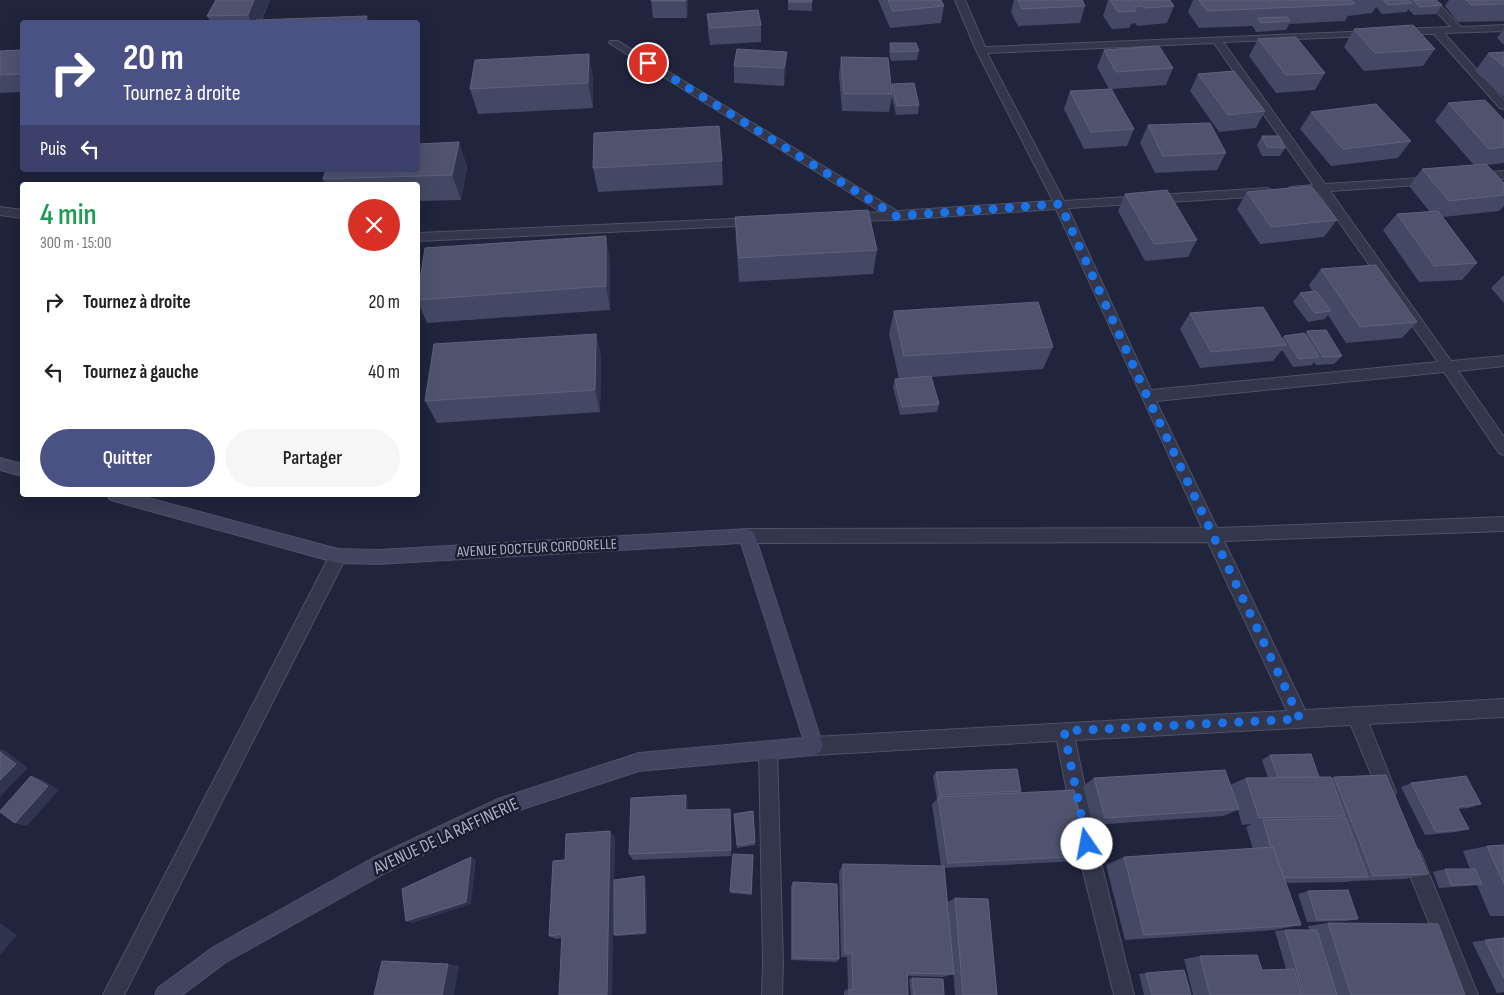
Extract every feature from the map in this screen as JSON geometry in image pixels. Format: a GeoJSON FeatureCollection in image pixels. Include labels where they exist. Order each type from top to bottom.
{"type":"FeatureCollection","features":[{"type":"Feature","properties":{"kind":"street"},"geometry":{"type":"LineString","coordinates":[[960,0],[981,50],[1060,204],[1147,396],[1300,719]]}},
{"type":"Feature","properties":{"kind":"street"},"geometry":{"type":"LineString","coordinates":[[1430,0],[1458,30]]}},
{"type":"Feature","properties":{"kind":"street"},"geometry":{"type":"LineString","coordinates":[[981,50],[1504,28]]}},
{"type":"Feature","properties":{"kind":"street"},"geometry":{"type":"LineString","coordinates":[[1437,30],[1504,106]]}},
{"type":"Feature","properties":{"kind":"street"},"geometry":{"type":"LineString","coordinates":[[1216,40],[1449,368],[1504,449]]}},
{"type":"Feature","properties":{"kind":"street"},"geometry":{"type":"LineString","coordinates":[[614,43],[896,216]]}},
{"type":"Feature","properties":{"kind":"street"},"geometry":{"type":"LineString","coordinates":[[1466,178],[1504,175]]}},
{"type":"Feature","properties":{"kind":"street"},"geometry":{"type":"LineString","coordinates":[[836,218],[896,216],[1447,179]]}},
{"type":"Feature","properties":{"kind":"street"},"geometry":{"type":"LineString","coordinates":[[0,211],[20,214]]}},
{"type":"Feature","properties":{"kind":"street"},"geometry":{"type":"LineString","coordinates":[[420,237],[767,222]]}},
{"type":"Feature","properties":{"kind":"street"},"geometry":{"type":"LineString","coordinates":[[1147,396],[1449,368],[1504,361]]}},
{"type":"Feature","properties":{"kind":"street"},"geometry":{"type":"LineString","coordinates":[[0,464],[20,469]]}},
{"type":"Feature","properties":{"kind":"street","name":"AVENUE DOCTEUR CORDORELLE"},"geometry":{"type":"LineString","coordinates":[[121,497],[338,556],[378,557],[747,536]]}},
{"type":"Feature","properties":{"kind":"street"},"geometry":{"type":"LineString","coordinates":[[1504,524],[1213,535],[747,536],[814,746],[1504,708]]}},
{"type":"Feature","properties":{"kind":"street"},"geometry":{"type":"LineString","coordinates":[[113,995],[338,556]]}},
{"type":"Feature","properties":{"kind":"street"},"geometry":{"type":"LineString","coordinates":[[1357,717],[1394,810]]}},
{"type":"Feature","properties":{"kind":"street"},"geometry":{"type":"LineString","coordinates":[[1064,731],[1091,863],[1124,995]]}},
{"type":"Feature","properties":{"kind":"street","name":"AVENUE DE LA RAFFINERIE"},"geometry":{"type":"LineString","coordinates":[[165,995],[227,950],[380,865],[498,808],[639,762],[814,746]]}},
{"type":"Feature","properties":{"kind":"street"},"geometry":{"type":"LineString","coordinates":[[768,750],[773,962],[772,995]]}},
{"type":"Feature","properties":{"kind":"street"},"geometry":{"type":"LineString","coordinates":[[1405,838],[1468,995]]}},
{"type":"Feature","properties":{"kind":"building"},"geometry":{"type":"Polygon","coordinates":[[[216,0],[254,0],[248,15],[207,16],[216,0]]]}},
{"type":"Feature","properties":{"kind":"building"},"geometry":{"type":"Polygon","coordinates":[[[686,0],[686,1],[651,1],[686,0]]]}},
{"type":"Feature","properties":{"kind":"building"},"geometry":{"type":"Polygon","coordinates":[[[789,0],[812,0],[812,2],[789,2],[789,0]]]}},
{"type":"Feature","properties":{"kind":"building"},"geometry":{"type":"Polygon","coordinates":[[[888,0],[941,0],[944,6],[893,11],[888,0]]]}},
{"type":"Feature","properties":{"kind":"building"},"geometry":{"type":"Polygon","coordinates":[[[1018,0],[1082,0],[1085,6],[1022,9],[1018,0]]]}},
{"type":"Feature","properties":{"kind":"building"},"geometry":{"type":"Polygon","coordinates":[[[1110,0],[1170,0],[1174,6],[1144,8],[1142,6],[1134,7],[1136,11],[1118,12],[1110,0]]]}},
{"type":"Feature","properties":{"kind":"building"},"geometry":{"type":"Polygon","coordinates":[[[1199,0],[1267,0],[1274,8],[1207,11],[1199,0]]]}},
{"type":"Feature","properties":{"kind":"building"},"geometry":{"type":"Polygon","coordinates":[[[1269,0],[1351,0],[1355,4],[1276,8],[1269,0]]]}},
{"type":"Feature","properties":{"kind":"building"},"geometry":{"type":"Polygon","coordinates":[[[1383,0],[1409,0],[1412,3],[1388,5],[1383,0]]]}},
{"type":"Feature","properties":{"kind":"building"},"geometry":{"type":"Polygon","coordinates":[[[1413,0],[1436,0],[1442,5],[1420,7],[1413,0]]]}},
{"type":"Feature","properties":{"kind":"building"},"geometry":{"type":"Polygon","coordinates":[[[1466,0],[1504,0],[1504,4],[1471,5],[1466,0]]]}},
{"type":"Feature","properties":{"kind":"building"},"geometry":{"type":"Polygon","coordinates":[[[758,10],[761,25],[710,28],[707,14],[758,10]]]}},
{"type":"Feature","properties":{"kind":"building"},"geometry":{"type":"Polygon","coordinates":[[[367,16],[366,20],[256,20],[367,16]]]}},
{"type":"Feature","properties":{"kind":"building"},"geometry":{"type":"Polygon","coordinates":[[[1287,17],[1290,21],[1261,23],[1257,18],[1287,17]]]}},
{"type":"Feature","properties":{"kind":"building"},"geometry":{"type":"Polygon","coordinates":[[[1413,25],[1435,49],[1375,53],[1354,29],[1413,25]]]}},
{"type":"Feature","properties":{"kind":"building"},"geometry":{"type":"Polygon","coordinates":[[[1296,37],[1325,73],[1286,75],[1258,39],[1296,37]]]}},
{"type":"Feature","properties":{"kind":"building"},"geometry":{"type":"Polygon","coordinates":[[[890,43],[916,43],[919,51],[892,52],[890,43]]]}},
{"type":"Feature","properties":{"kind":"building"},"geometry":{"type":"Polygon","coordinates":[[[1159,46],[1173,68],[1116,72],[1104,50],[1159,46]]]}},
{"type":"Feature","properties":{"kind":"building"},"geometry":{"type":"Polygon","coordinates":[[[737,49],[787,52],[784,68],[734,66],[737,49]]]}},
{"type":"Feature","properties":{"kind":"building"},"geometry":{"type":"Polygon","coordinates":[[[20,50],[20,74],[0,75],[0,51],[20,50]]]}},
{"type":"Feature","properties":{"kind":"building"},"geometry":{"type":"Polygon","coordinates":[[[1504,52],[1504,67],[1488,53],[1504,52]]]}},
{"type":"Feature","properties":{"kind":"building"},"geometry":{"type":"Polygon","coordinates":[[[589,54],[588,83],[470,89],[475,60],[589,54]]]}},
{"type":"Feature","properties":{"kind":"building"},"geometry":{"type":"Polygon","coordinates":[[[841,57],[888,58],[892,94],[844,94],[841,57]]]}},
{"type":"Feature","properties":{"kind":"building"},"geometry":{"type":"Polygon","coordinates":[[[1234,71],[1265,111],[1228,115],[1198,74],[1234,71]]]}},
{"type":"Feature","properties":{"kind":"building"},"geometry":{"type":"Polygon","coordinates":[[[914,83],[919,105],[897,106],[892,84],[914,83]]]}},
{"type":"Feature","properties":{"kind":"building"},"geometry":{"type":"Polygon","coordinates":[[[1111,89],[1134,129],[1091,132],[1070,91],[1111,89]]]}},
{"type":"Feature","properties":{"kind":"building"},"geometry":{"type":"Polygon","coordinates":[[[1485,100],[1504,120],[1504,147],[1489,149],[1448,103],[1485,100]]]}},
{"type":"Feature","properties":{"kind":"building"},"geometry":{"type":"Polygon","coordinates":[[[1376,104],[1411,141],[1343,149],[1311,112],[1376,104]]]}},
{"type":"Feature","properties":{"kind":"building"},"geometry":{"type":"Polygon","coordinates":[[[1210,123],[1226,153],[1163,156],[1148,125],[1210,123]]]}},
{"type":"Feature","properties":{"kind":"building"},"geometry":{"type":"Polygon","coordinates":[[[719,126],[722,161],[593,168],[594,133],[719,126]]]}},
{"type":"Feature","properties":{"kind":"building"},"geometry":{"type":"Polygon","coordinates":[[[1262,136],[1279,136],[1285,148],[1267,147],[1262,136]]]}},
{"type":"Feature","properties":{"kind":"building"},"geometry":{"type":"Polygon","coordinates":[[[459,142],[452,175],[323,179],[325,172],[420,172],[420,144],[459,142]]]}},
{"type":"Feature","properties":{"kind":"building"},"geometry":{"type":"Polygon","coordinates":[[[1486,164],[1504,183],[1504,195],[1449,201],[1422,169],[1486,164]]]}},
{"type":"Feature","properties":{"kind":"building"},"geometry":{"type":"Polygon","coordinates":[[[1311,186],[1337,220],[1271,227],[1247,192],[1311,186]]]}},
{"type":"Feature","properties":{"kind":"building"},"geometry":{"type":"Polygon","coordinates":[[[1167,190],[1197,240],[1154,244],[1125,194],[1167,190]]]}},
{"type":"Feature","properties":{"kind":"building"},"geometry":{"type":"Polygon","coordinates":[[[868,210],[877,250],[739,258],[735,217],[868,210]]]}},
{"type":"Feature","properties":{"kind":"building"},"geometry":{"type":"Polygon","coordinates":[[[1438,211],[1477,263],[1434,266],[1397,214],[1438,211]]]}},
{"type":"Feature","properties":{"kind":"building"},"geometry":{"type":"Polygon","coordinates":[[[606,236],[606,286],[420,300],[420,280],[425,248],[606,236]]]}},
{"type":"Feature","properties":{"kind":"building"},"geometry":{"type":"Polygon","coordinates":[[[1376,265],[1417,322],[1360,327],[1321,269],[1376,265]]]}},
{"type":"Feature","properties":{"kind":"building"},"geometry":{"type":"Polygon","coordinates":[[[1316,291],[1331,311],[1315,313],[1300,293],[1316,291]]]}},
{"type":"Feature","properties":{"kind":"building"},"geometry":{"type":"Polygon","coordinates":[[[1038,302],[1053,347],[904,356],[894,311],[1038,302]]]}},
{"type":"Feature","properties":{"kind":"building"},"geometry":{"type":"Polygon","coordinates":[[[1263,307],[1286,345],[1211,352],[1190,313],[1263,307]]]}},
{"type":"Feature","properties":{"kind":"building"},"geometry":{"type":"Polygon","coordinates":[[[1326,330],[1342,356],[1323,357],[1307,331],[1326,330]]]}},
{"type":"Feature","properties":{"kind":"building"},"geometry":{"type":"Polygon","coordinates":[[[1304,333],[1319,357],[1299,359],[1284,336],[1304,333]]]}},
{"type":"Feature","properties":{"kind":"building"},"geometry":{"type":"Polygon","coordinates":[[[596,334],[595,390],[425,401],[434,344],[596,334]]]}},
{"type":"Feature","properties":{"kind":"building"},"geometry":{"type":"Polygon","coordinates":[[[931,376],[939,404],[902,407],[895,379],[931,376]]]}},
{"type":"Feature","properties":{"kind":"building"},"geometry":{"type":"Polygon","coordinates":[[[0,752],[16,764],[0,780],[0,752]]]}},
{"type":"Feature","properties":{"kind":"building"},"geometry":{"type":"Polygon","coordinates":[[[1311,754],[1319,777],[1278,777],[1270,755],[1311,754]]]}},
{"type":"Feature","properties":{"kind":"building"},"geometry":{"type":"Polygon","coordinates":[[[1017,769],[1021,791],[940,795],[936,772],[1017,769]]]}},
{"type":"Feature","properties":{"kind":"building"},"geometry":{"type":"Polygon","coordinates":[[[1225,770],[1239,809],[1105,818],[1094,778],[1225,770]]]}},
{"type":"Feature","properties":{"kind":"building"},"geometry":{"type":"Polygon","coordinates":[[[1386,775],[1428,874],[1373,876],[1334,777],[1386,775]]]}},
{"type":"Feature","properties":{"kind":"building"},"geometry":{"type":"Polygon","coordinates":[[[31,776],[48,786],[15,823],[0,811],[31,776]]]}},
{"type":"Feature","properties":{"kind":"building"},"geometry":{"type":"Polygon","coordinates":[[[1466,776],[1481,804],[1457,807],[1469,829],[1436,832],[1411,783],[1466,776]]]}},
{"type":"Feature","properties":{"kind":"building"},"geometry":{"type":"Polygon","coordinates":[[[1331,777],[1345,816],[1259,818],[1246,778],[1331,777]]]}},
{"type":"Feature","properties":{"kind":"building"},"geometry":{"type":"Polygon","coordinates":[[[1074,790],[1089,856],[948,863],[938,797],[1074,790]]]}},
{"type":"Feature","properties":{"kind":"building"},"geometry":{"type":"Polygon","coordinates":[[[686,795],[685,810],[730,809],[731,850],[629,854],[631,798],[686,795]]]}},
{"type":"Feature","properties":{"kind":"building"},"geometry":{"type":"Polygon","coordinates":[[[753,811],[755,842],[737,845],[734,814],[753,811]]]}},
{"type":"Feature","properties":{"kind":"building"},"geometry":{"type":"Polygon","coordinates":[[[1346,818],[1368,877],[1284,878],[1273,847],[1271,848],[1263,820],[1346,818]]]}},
{"type":"Feature","properties":{"kind":"building"},"geometry":{"type":"Polygon","coordinates":[[[610,831],[607,995],[559,995],[562,934],[549,936],[553,861],[565,860],[566,834],[610,831]]]}},
{"type":"Feature","properties":{"kind":"building"},"geometry":{"type":"Polygon","coordinates":[[[1504,845],[1504,884],[1487,846],[1504,845]]]}},
{"type":"Feature","properties":{"kind":"building"},"geometry":{"type":"Polygon","coordinates":[[[1273,847],[1301,925],[1144,935],[1124,857],[1273,847]]]}},
{"type":"Feature","properties":{"kind":"building"},"geometry":{"type":"Polygon","coordinates":[[[733,854],[753,855],[751,893],[730,891],[733,854]]]}},
{"type":"Feature","properties":{"kind":"building"},"geometry":{"type":"Polygon","coordinates":[[[471,857],[466,902],[406,921],[402,889],[471,857]]]}},
{"type":"Feature","properties":{"kind":"building"},"geometry":{"type":"Polygon","coordinates":[[[843,864],[944,866],[954,974],[907,973],[908,995],[849,995],[849,989],[853,990],[852,953],[845,954],[843,864]]]}},
{"type":"Feature","properties":{"kind":"building"},"geometry":{"type":"Polygon","coordinates":[[[1445,869],[1475,869],[1482,884],[1451,885],[1445,869]]]}},
{"type":"Feature","properties":{"kind":"building"},"geometry":{"type":"Polygon","coordinates":[[[644,876],[645,932],[614,935],[614,880],[644,876]]]}},
{"type":"Feature","properties":{"kind":"building"},"geometry":{"type":"Polygon","coordinates":[[[793,882],[837,884],[839,959],[793,958],[793,882]]]}},
{"type":"Feature","properties":{"kind":"building"},"geometry":{"type":"Polygon","coordinates":[[[1348,890],[1358,919],[1317,920],[1308,891],[1348,890]]]}},
{"type":"Feature","properties":{"kind":"building"},"geometry":{"type":"Polygon","coordinates":[[[955,898],[988,899],[997,995],[963,995],[955,898]]]}},
{"type":"Feature","properties":{"kind":"building"},"geometry":{"type":"Polygon","coordinates":[[[1328,923],[1438,924],[1465,995],[1351,995],[1328,923]]]}},
{"type":"Feature","properties":{"kind":"building"},"geometry":{"type":"Polygon","coordinates":[[[1285,930],[1317,930],[1337,995],[1304,995],[1285,930]]]}},
{"type":"Feature","properties":{"kind":"building"},"geometry":{"type":"Polygon","coordinates":[[[1504,938],[1504,978],[1485,940],[1504,938]]]}},
{"type":"Feature","properties":{"kind":"building"},"geometry":{"type":"Polygon","coordinates":[[[1257,955],[1262,970],[1294,969],[1302,995],[1210,995],[1200,956],[1257,955]]]}},
{"type":"Feature","properties":{"kind":"building"},"geometry":{"type":"Polygon","coordinates":[[[382,961],[448,964],[442,995],[374,995],[382,961]]]}},
{"type":"Feature","properties":{"kind":"building"},"geometry":{"type":"Polygon","coordinates":[[[1184,970],[1191,995],[1152,995],[1146,973],[1184,970]]]}},
{"type":"Feature","properties":{"kind":"building"},"geometry":{"type":"Polygon","coordinates":[[[912,978],[943,979],[944,995],[914,995],[912,978]]]}},
{"type":"Feature","properties":{"kind":"route"},"geometry":{"type":"LineString","coordinates":[[648,63],[896,216],[1060,204],[1147,396],[1300,719],[1064,731],[1087,844]]}}]}
